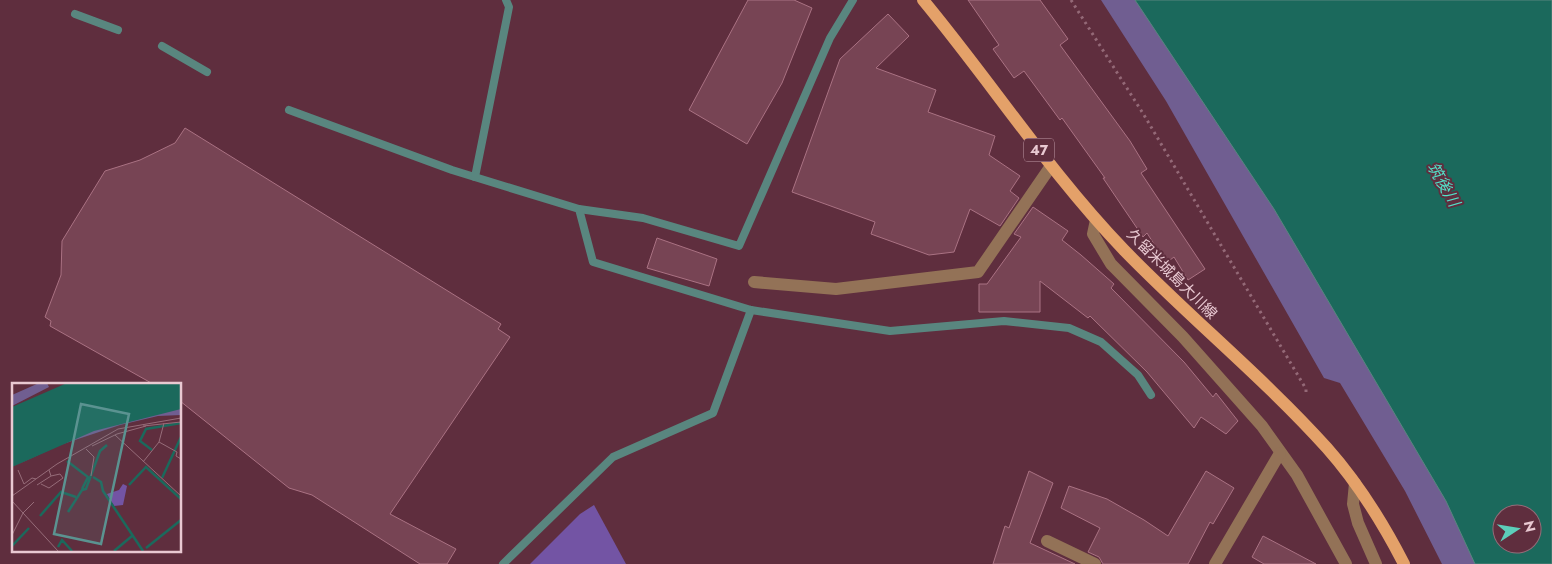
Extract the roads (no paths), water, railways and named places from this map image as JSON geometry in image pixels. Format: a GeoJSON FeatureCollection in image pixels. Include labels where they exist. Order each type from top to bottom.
{"type":"FeatureCollection","features":[{"type":"Feature","properties":{"kind":"main road","name":"久留米城島大川線"},"geometry":{"type":"LineString","coordinates":[[923,0],[1051,166],[1096,220],[1165,291],[1328,449],[1356,483],[1388,531],[1404,564]]}},
{"type":"Feature","properties":{"kind":"street"},"geometry":{"type":"LineString","coordinates":[[754,282],[836,289],[978,272],[1051,166]]}},
{"type":"Feature","properties":{"kind":"street"},"geometry":{"type":"LineString","coordinates":[[1096,220],[1093,234],[1111,264],[1189,344],[1262,426],[1297,475],[1346,564]]}},
{"type":"Feature","properties":{"kind":"street"},"geometry":{"type":"LineString","coordinates":[[1215,564],[1280,453]]}},
{"type":"Feature","properties":{"kind":"street"},"geometry":{"type":"LineString","coordinates":[[1356,483],[1353,504],[1355,514],[1376,564]]}},
{"type":"Feature","properties":{"kind":"street"},"geometry":{"type":"LineString","coordinates":[[1047,541],[1095,564]]}},
{"type":"Feature","properties":{"kind":"water","name":"筑後川"},"geometry":{"type":"Polygon","coordinates":[[[1135,0],[1552,0],[1552,564],[1475,564],[1446,501],[1274,209],[1135,0]]]}},
{"type":"Feature","properties":{"kind":"waterway"},"geometry":{"type":"LineString","coordinates":[[475,177],[509,7],[506,0]]}},
{"type":"Feature","properties":{"kind":"waterway"},"geometry":{"type":"LineString","coordinates":[[579,209],[643,218],[739,246],[830,38],[853,0]]}},
{"type":"Feature","properties":{"kind":"waterway"},"geometry":{"type":"LineString","coordinates":[[75,14],[118,30]]}},
{"type":"Feature","properties":{"kind":"waterway"},"geometry":{"type":"LineString","coordinates":[[162,46],[207,72]]}},
{"type":"Feature","properties":{"kind":"waterway"},"geometry":{"type":"LineString","coordinates":[[289,110],[452,170],[579,209],[593,262],[751,310],[890,331],[1004,321],[1069,328],[1101,342],[1138,375],[1151,395]]}},
{"type":"Feature","properties":{"kind":"waterway"},"geometry":{"type":"LineString","coordinates":[[503,564],[613,457],[713,413],[751,310]]}}]}
